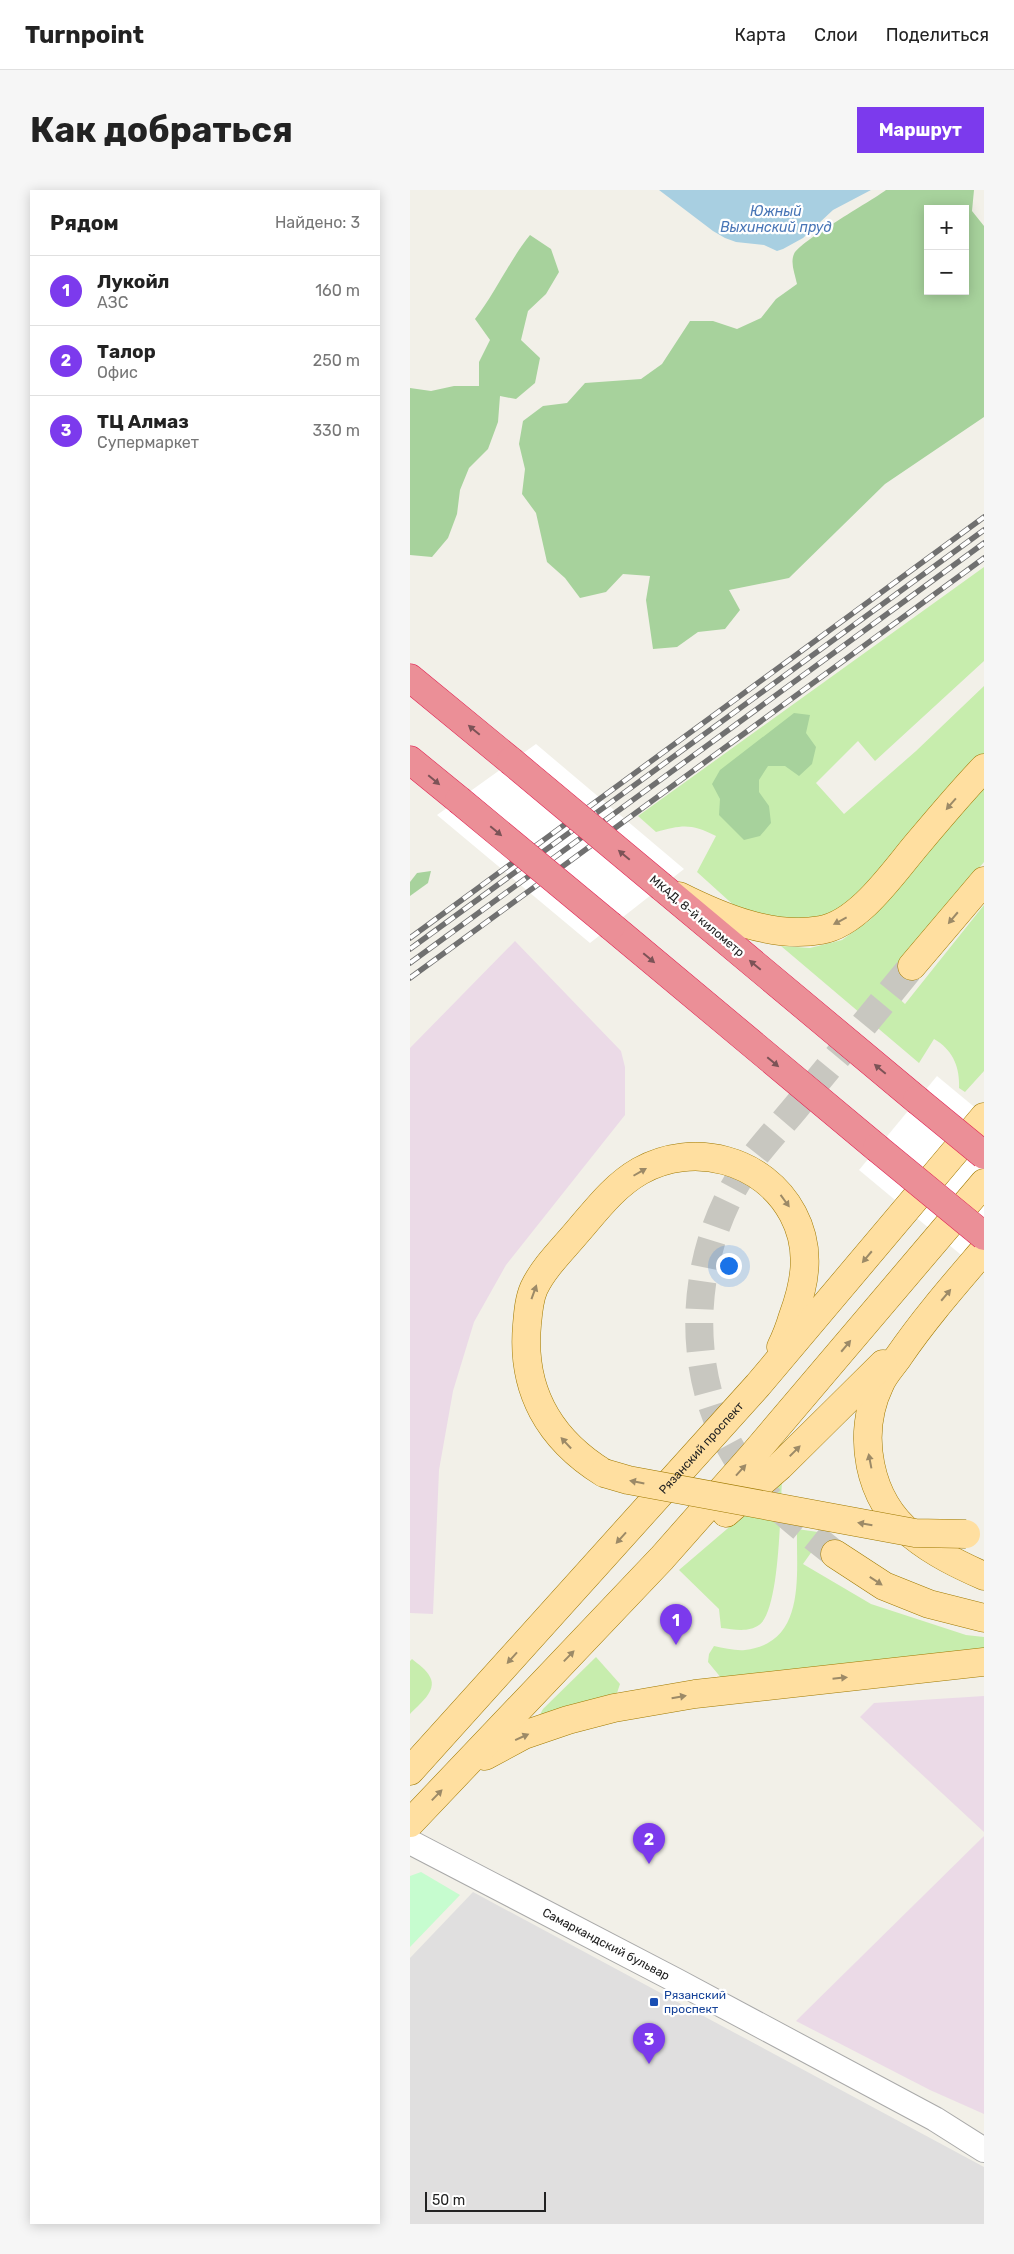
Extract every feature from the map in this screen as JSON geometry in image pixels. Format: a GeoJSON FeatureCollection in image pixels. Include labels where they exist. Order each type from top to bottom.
{"type":"FeatureCollection","features":[{"type":"Feature","properties":{"kind":"highway","name":"МКАД, 8-й километр"},"geometry":{"type":"LineString","coordinates":[[410,678],[984,1155]]}},
{"type":"Feature","properties":{"kind":"highway"},"geometry":{"type":"LineString","coordinates":[[410,760],[984,1236]]}},
{"type":"Feature","properties":{"kind":"main road"},"geometry":{"type":"LineString","coordinates":[[662,886],[701,907],[767,929],[822,930],[843,921],[867,902],[984,768]]}},
{"type":"Feature","properties":{"kind":"main road"},"geometry":{"type":"LineString","coordinates":[[912,966],[984,881]]}},
{"type":"Feature","properties":{"kind":"main road","name":"Рязанский проспект"},"geometry":{"type":"LineString","coordinates":[[410,1771],[758,1386],[984,1117]]}},
{"type":"Feature","properties":{"kind":"main road"},"geometry":{"type":"LineString","coordinates":[[758,1386],[784,1341],[801,1295],[805,1277],[806,1258],[803,1240],[789,1206],[764,1178],[748,1168],[731,1161],[694,1156],[656,1163],[640,1171],[608,1195],[546,1269],[534,1288],[528,1312],[526,1356],[538,1403],[550,1424],[565,1444],[583,1460],[604,1473],[628,1480],[915,1533],[975,1533]]}},
{"type":"Feature","properties":{"kind":"main road"},"geometry":{"type":"LineString","coordinates":[[410,1822],[662,1558],[766,1440],[984,1183]]}},
{"type":"Feature","properties":{"kind":"main road"},"geometry":{"type":"LineString","coordinates":[[662,1558],[704,1532],[780,1466],[915,1332],[984,1250]]}},
{"type":"Feature","properties":{"kind":"main road"},"geometry":{"type":"LineString","coordinates":[[915,1332],[880,1383],[872,1407],[867,1437],[868,1459],[881,1500],[911,1535],[948,1560],[984,1576]]}},
{"type":"Feature","properties":{"kind":"main road"},"geometry":{"type":"LineString","coordinates":[[836,1554],[884,1586],[929,1604],[984,1618]]}},
{"type":"Feature","properties":{"kind":"main road"},"geometry":{"type":"LineString","coordinates":[[464,1767],[524,1736],[568,1720],[614,1708],[695,1694],[984,1662]]}},
{"type":"Feature","properties":{"kind":"street","name":"Самаркандский бульвар"},"geometry":{"type":"LineString","coordinates":[[410,1842],[677,1981],[935,2119],[984,2150]]}},
{"type":"Feature","properties":{"kind":"shaded area"},"geometry":{"type":"Polygon","coordinates":[[[515,941],[621,1051],[625,1067],[625,1115],[506,1265],[474,1322],[453,1391],[439,1470],[433,1614],[410,1613],[410,1048],[515,941]]]}},
{"type":"Feature","properties":{"kind":"shaded area"},"geometry":{"type":"Polygon","coordinates":[[[984,1696],[984,1832],[860,1717],[874,1703],[984,1696]]]}},
{"type":"Feature","properties":{"kind":"shaded area"},"geometry":{"type":"Polygon","coordinates":[[[984,1836],[984,2114],[930,2090],[796,2021],[984,1836]]]}},
{"type":"Feature","properties":{"kind":"shaded area"},"geometry":{"type":"Polygon","coordinates":[[[473,1892],[984,2167],[984,2224],[410,2224],[410,1958],[473,1892]]]}},
{"type":"Feature","properties":{"kind":"green space"},"geometry":{"type":"Polygon","coordinates":[[[886,190],[974,190],[972,211],[984,226],[984,417],[885,484],[789,578],[729,590],[740,610],[725,629],[698,632],[677,647],[653,649],[646,600],[650,576],[623,574],[606,592],[580,598],[565,578],[547,562],[536,513],[522,494],[525,469],[519,444],[523,421],[543,406],[567,403],[585,383],[641,379],[662,364],[690,321],[713,321],[737,329],[761,318],[776,299],[797,284],[792,261],[794,254],[822,231],[886,190]]]}},
{"type":"Feature","properties":{"kind":"green space"},"geometry":{"type":"Polygon","coordinates":[[[530,235],[551,249],[559,272],[546,294],[528,311],[521,340],[540,358],[535,383],[516,399],[500,396],[498,422],[488,449],[469,468],[460,490],[457,514],[448,538],[432,557],[410,555],[410,388],[431,391],[454,386],[479,386],[479,362],[490,340],[475,319],[530,235]]]}},
{"type":"Feature","properties":{"kind":"green space"},"geometry":{"type":"Polygon","coordinates":[[[984,567],[984,661],[875,761],[858,741],[816,783],[844,814],[916,751],[984,686],[984,759],[841,915],[800,925],[739,910],[697,872],[716,836],[700,829],[686,826],[656,832],[638,816],[984,567]]]}},
{"type":"Feature","properties":{"kind":"green space"},"geometry":{"type":"Polygon","coordinates":[[[794,713],[810,715],[806,733],[816,747],[812,764],[799,776],[785,766],[768,766],[759,780],[759,792],[769,806],[771,823],[760,836],[744,840],[719,815],[720,799],[712,784],[720,770],[794,713]]]}},
{"type":"Feature","properties":{"kind":"green space"},"geometry":{"type":"Polygon","coordinates":[[[984,785],[984,862],[883,984],[905,1004],[984,905],[984,1071],[965,1092],[959,1088],[957,1066],[951,1054],[941,1043],[934,1039],[919,1063],[781,946],[810,948],[842,940],[870,920],[984,785]]]}},
{"type":"Feature","properties":{"kind":"green space"},"geometry":{"type":"Polygon","coordinates":[[[431,871],[428,883],[410,896],[410,882],[417,873],[431,871]]]}},
{"type":"Feature","properties":{"kind":"green space"},"geometry":{"type":"Polygon","coordinates":[[[782,1482],[778,1558],[771,1601],[766,1616],[759,1625],[750,1629],[721,1628],[719,1609],[679,1570],[782,1482]]]}},
{"type":"Feature","properties":{"kind":"green space"},"geometry":{"type":"Polygon","coordinates":[[[797,1529],[825,1533],[803,1564],[871,1604],[966,1635],[984,1637],[984,1651],[722,1679],[708,1662],[709,1654],[714,1646],[745,1650],[765,1645],[779,1634],[788,1621],[794,1604],[796,1585],[797,1529]]]}},
{"type":"Feature","properties":{"kind":"green space"},"geometry":{"type":"Polygon","coordinates":[[[596,1657],[620,1684],[617,1693],[609,1699],[538,1718],[543,1709],[596,1657]]]}},
{"type":"Feature","properties":{"kind":"green space"},"geometry":{"type":"Polygon","coordinates":[[[412,1659],[427,1672],[432,1682],[426,1697],[410,1714],[410,1661],[412,1659]]]}},
{"type":"Feature","properties":{"kind":"green space"},"geometry":{"type":"Polygon","coordinates":[[[421,1872],[460,1895],[410,1947],[410,1876],[421,1872]]]}},
{"type":"Feature","properties":{"kind":"water","name":"Южный Выхинский пруд"},"geometry":{"type":"Polygon","coordinates":[[[659,190],[871,190],[833,210],[803,238],[777,251],[764,245],[736,242],[725,238],[659,190]]]}},
{"type":"Feature","properties":{"kind":"pier"},"geometry":{"type":"Polygon","coordinates":[[[536,744],[684,869],[590,943],[437,815],[536,744]]]}},
{"type":"Feature","properties":{"kind":"pier"},"geometry":{"type":"Polygon","coordinates":[[[937,1076],[984,1115],[984,1274],[859,1170],[937,1076]]]}},
{"type":"Feature","properties":{"kind":"tunnel"},"geometry":{"type":"LineString","coordinates":[[835,1554],[787,1516],[761,1490],[737,1458],[719,1423],[707,1386],[700,1347],[700,1307],[705,1268],[715,1229],[737,1181],[761,1148],[912,966]]}},
{"type":"Feature","properties":{"kind":"railway"},"geometry":{"type":"LineString","coordinates":[[410,938],[984,517]]}},
{"type":"Feature","properties":{"kind":"railway"},"geometry":{"type":"LineString","coordinates":[[410,949],[984,530]]}},
{"type":"Feature","properties":{"kind":"railway"},"geometry":{"type":"LineString","coordinates":[[410,963],[984,543]]}},
{"type":"Feature","properties":{"kind":"railway"},"geometry":{"type":"LineString","coordinates":[[410,978],[984,558]]}},
{"type":"Feature","properties":{"kind":"place","name":"Лукойл"},"geometry":{"type":"Point","coordinates":[676,1645]}},
{"type":"Feature","properties":{"kind":"place","name":"Талор"},"geometry":{"type":"Point","coordinates":[649,1864]}},
{"type":"Feature","properties":{"kind":"place","name":"Рязанский проспект"},"geometry":{"type":"Point","coordinates":[654,2002]}},
{"type":"Feature","properties":{"kind":"place","name":"ТЦ Алмаз"},"geometry":{"type":"Point","coordinates":[649,2064]}}]}
